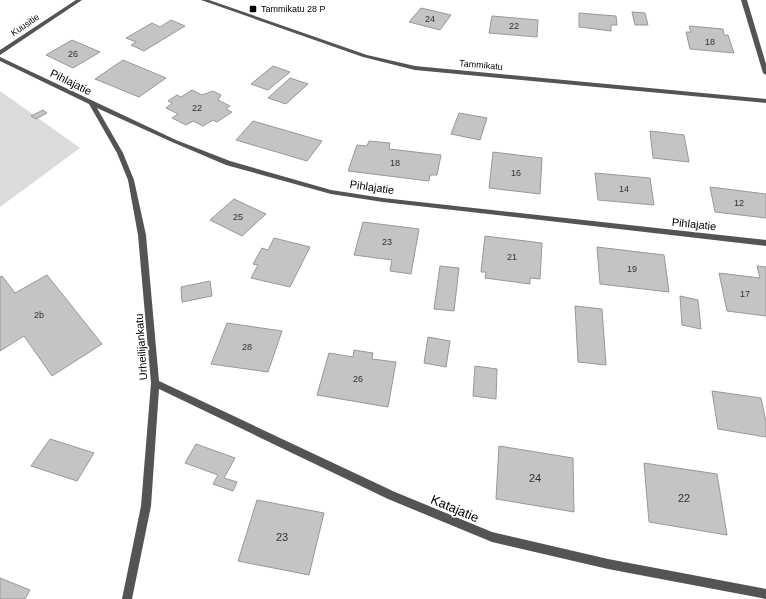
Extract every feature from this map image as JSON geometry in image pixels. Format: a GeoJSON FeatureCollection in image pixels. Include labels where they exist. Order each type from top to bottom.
{"type":"FeatureCollection","features":[{"type":"Feature","properties":{"kind":"street","name":"Kuusitie"},"geometry":{"type":"LineString","coordinates":[[0,53],[79,0]]}},
{"type":"Feature","properties":{"kind":"street","name":"Tammikatu"},"geometry":{"type":"LineString","coordinates":[[204,0],[364,56],[416,68],[766,101]]}},
{"type":"Feature","properties":{"kind":"street"},"geometry":{"type":"LineString","coordinates":[[744,0],[766,73]]}},
{"type":"Feature","properties":{"kind":"street","name":"Pihlajatie"},"geometry":{"type":"LineString","coordinates":[[0,59],[174,141],[228,163],[331,192],[383,200],[766,243]]}},
{"type":"Feature","properties":{"kind":"street","name":"Urheilijankatu"},"geometry":{"type":"LineString","coordinates":[[91,103],[120,153],[131,180],[142,235],[155,383],[146,506],[127,599]]}},
{"type":"Feature","properties":{"kind":"street","name":"Katajatie"},"geometry":{"type":"LineString","coordinates":[[155,383],[392,496],[492,537],[608,564],[766,594]]}},
{"type":"Feature","properties":{"kind":"shaded area"},"geometry":{"type":"Polygon","coordinates":[[[0,91],[80,148],[0,207],[0,91]]]}},
{"type":"Feature","properties":{"kind":"building"},"geometry":{"type":"Polygon","coordinates":[[[421,8],[451,15],[440,30],[409,22],[421,8]]]}},
{"type":"Feature","properties":{"kind":"building"},"geometry":{"type":"Polygon","coordinates":[[[632,12],[645,13],[648,25],[635,25],[632,12]]]}},
{"type":"Feature","properties":{"kind":"building"},"geometry":{"type":"Polygon","coordinates":[[[579,13],[616,16],[617,25],[611,25],[611,31],[579,27],[579,13]]]}},
{"type":"Feature","properties":{"kind":"building"},"geometry":{"type":"Polygon","coordinates":[[[492,16],[538,20],[537,37],[489,33],[492,16]]]}},
{"type":"Feature","properties":{"kind":"building"},"geometry":{"type":"Polygon","coordinates":[[[171,20],[185,26],[144,51],[131,45],[136,42],[126,38],[152,23],[160,27],[171,20]]]}},
{"type":"Feature","properties":{"kind":"building"},"geometry":{"type":"Polygon","coordinates":[[[689,26],[723,29],[724,35],[728,35],[734,53],[690,49],[686,32],[691,32],[689,26]]]}},
{"type":"Feature","properties":{"kind":"building"},"geometry":{"type":"Polygon","coordinates":[[[72,40],[100,52],[73,68],[46,55],[72,40]]]}},
{"type":"Feature","properties":{"kind":"building"},"geometry":{"type":"Polygon","coordinates":[[[123,60],[166,78],[139,97],[95,79],[123,60]]]}},
{"type":"Feature","properties":{"kind":"building"},"geometry":{"type":"Polygon","coordinates":[[[273,66],[290,72],[268,90],[251,84],[273,66]]]}},
{"type":"Feature","properties":{"kind":"building"},"geometry":{"type":"Polygon","coordinates":[[[290,78],[308,84],[286,104],[268,98],[290,78]]]}},
{"type":"Feature","properties":{"kind":"building"},"geometry":{"type":"Polygon","coordinates":[[[192,90],[202,95],[213,91],[221,95],[218,100],[230,106],[226,109],[232,112],[217,122],[213,120],[203,126],[193,121],[186,125],[172,118],[178,114],[166,108],[172,103],[168,101],[177,95],[181,97],[192,90]]]}},
{"type":"Feature","properties":{"kind":"building"},"geometry":{"type":"Polygon","coordinates":[[[43,110],[47,113],[36,119],[31,116],[43,110]]]}},
{"type":"Feature","properties":{"kind":"building"},"geometry":{"type":"Polygon","coordinates":[[[459,113],[487,118],[480,140],[451,134],[459,113]]]}},
{"type":"Feature","properties":{"kind":"building"},"geometry":{"type":"Polygon","coordinates":[[[253,121],[322,141],[307,161],[236,140],[253,121]]]}},
{"type":"Feature","properties":{"kind":"building"},"geometry":{"type":"Polygon","coordinates":[[[650,131],[684,135],[689,162],[653,158],[650,131]]]}},
{"type":"Feature","properties":{"kind":"building"},"geometry":{"type":"Polygon","coordinates":[[[369,141],[390,143],[389,149],[441,155],[437,175],[430,175],[429,181],[348,171],[357,145],[367,146],[369,141]]]}},
{"type":"Feature","properties":{"kind":"building"},"geometry":{"type":"Polygon","coordinates":[[[493,152],[542,158],[540,194],[489,188],[493,152]]]}},
{"type":"Feature","properties":{"kind":"building"},"geometry":{"type":"Polygon","coordinates":[[[595,173],[650,178],[654,205],[598,200],[595,173]]]}},
{"type":"Feature","properties":{"kind":"building"},"geometry":{"type":"Polygon","coordinates":[[[710,187],[766,194],[766,218],[715,212],[710,187]]]}},
{"type":"Feature","properties":{"kind":"building"},"geometry":{"type":"Polygon","coordinates":[[[234,199],[266,214],[242,236],[210,220],[234,199]]]}},
{"type":"Feature","properties":{"kind":"building"},"geometry":{"type":"Polygon","coordinates":[[[363,222],[419,229],[411,274],[390,271],[392,260],[354,255],[363,222]]]}},
{"type":"Feature","properties":{"kind":"building"},"geometry":{"type":"Polygon","coordinates":[[[485,236],[542,243],[540,279],[530,278],[530,284],[485,278],[486,272],[481,272],[485,236]]]}},
{"type":"Feature","properties":{"kind":"building"},"geometry":{"type":"Polygon","coordinates":[[[274,238],[310,247],[290,287],[251,278],[258,265],[253,264],[262,248],[268,250],[274,238]]]}},
{"type":"Feature","properties":{"kind":"building"},"geometry":{"type":"Polygon","coordinates":[[[597,247],[664,255],[669,292],[600,284],[597,247]]]}},
{"type":"Feature","properties":{"kind":"building"},"geometry":{"type":"Polygon","coordinates":[[[440,266],[459,268],[454,311],[434,309],[440,266]]]}},
{"type":"Feature","properties":{"kind":"building"},"geometry":{"type":"Polygon","coordinates":[[[757,266],[766,267],[766,316],[727,311],[719,273],[760,278],[757,266]]]}},
{"type":"Feature","properties":{"kind":"building"},"geometry":{"type":"Polygon","coordinates":[[[47,275],[102,344],[52,376],[24,336],[0,351],[0,277],[2,276],[15,293],[47,275]]]}},
{"type":"Feature","properties":{"kind":"building"},"geometry":{"type":"Polygon","coordinates":[[[210,281],[212,296],[182,302],[181,287],[210,281]]]}},
{"type":"Feature","properties":{"kind":"building"},"geometry":{"type":"Polygon","coordinates":[[[680,296],[698,300],[701,329],[682,325],[680,296]]]}},
{"type":"Feature","properties":{"kind":"building"},"geometry":{"type":"Polygon","coordinates":[[[575,306],[602,309],[606,365],[578,362],[575,306]]]}},
{"type":"Feature","properties":{"kind":"building"},"geometry":{"type":"Polygon","coordinates":[[[227,323],[282,331],[268,372],[211,364],[227,323]]]}},
{"type":"Feature","properties":{"kind":"building"},"geometry":{"type":"Polygon","coordinates":[[[428,337],[450,341],[446,367],[424,363],[428,337]]]}},
{"type":"Feature","properties":{"kind":"building"},"geometry":{"type":"Polygon","coordinates":[[[354,350],[373,353],[372,359],[396,362],[388,407],[317,395],[329,353],[353,357],[354,350]]]}},
{"type":"Feature","properties":{"kind":"building"},"geometry":{"type":"Polygon","coordinates":[[[475,366],[497,369],[496,399],[473,396],[475,366]]]}},
{"type":"Feature","properties":{"kind":"building"},"geometry":{"type":"Polygon","coordinates":[[[712,391],[761,398],[766,422],[766,437],[718,429],[712,391]]]}},
{"type":"Feature","properties":{"kind":"building"},"geometry":{"type":"Polygon","coordinates":[[[50,439],[94,453],[77,481],[31,466],[50,439]]]}},
{"type":"Feature","properties":{"kind":"building"},"geometry":{"type":"Polygon","coordinates":[[[196,444],[235,458],[224,478],[237,482],[233,491],[213,484],[218,475],[185,463],[196,444]]]}},
{"type":"Feature","properties":{"kind":"building"},"geometry":{"type":"Polygon","coordinates":[[[499,446],[573,458],[574,512],[496,499],[499,446]]]}},
{"type":"Feature","properties":{"kind":"building"},"geometry":{"type":"Polygon","coordinates":[[[644,463],[717,474],[727,535],[649,522],[644,463]]]}},
{"type":"Feature","properties":{"kind":"building"},"geometry":{"type":"Polygon","coordinates":[[[257,500],[324,513],[309,575],[238,561],[257,500]]]}},
{"type":"Feature","properties":{"kind":"building"},"geometry":{"type":"Polygon","coordinates":[[[0,578],[30,590],[25,599],[0,599],[0,578]]]}},
{"type":"Feature","properties":{"kind":"place","name":"Tammikatu 28 P"},"geometry":{"type":"Point","coordinates":[253,9]}}]}
